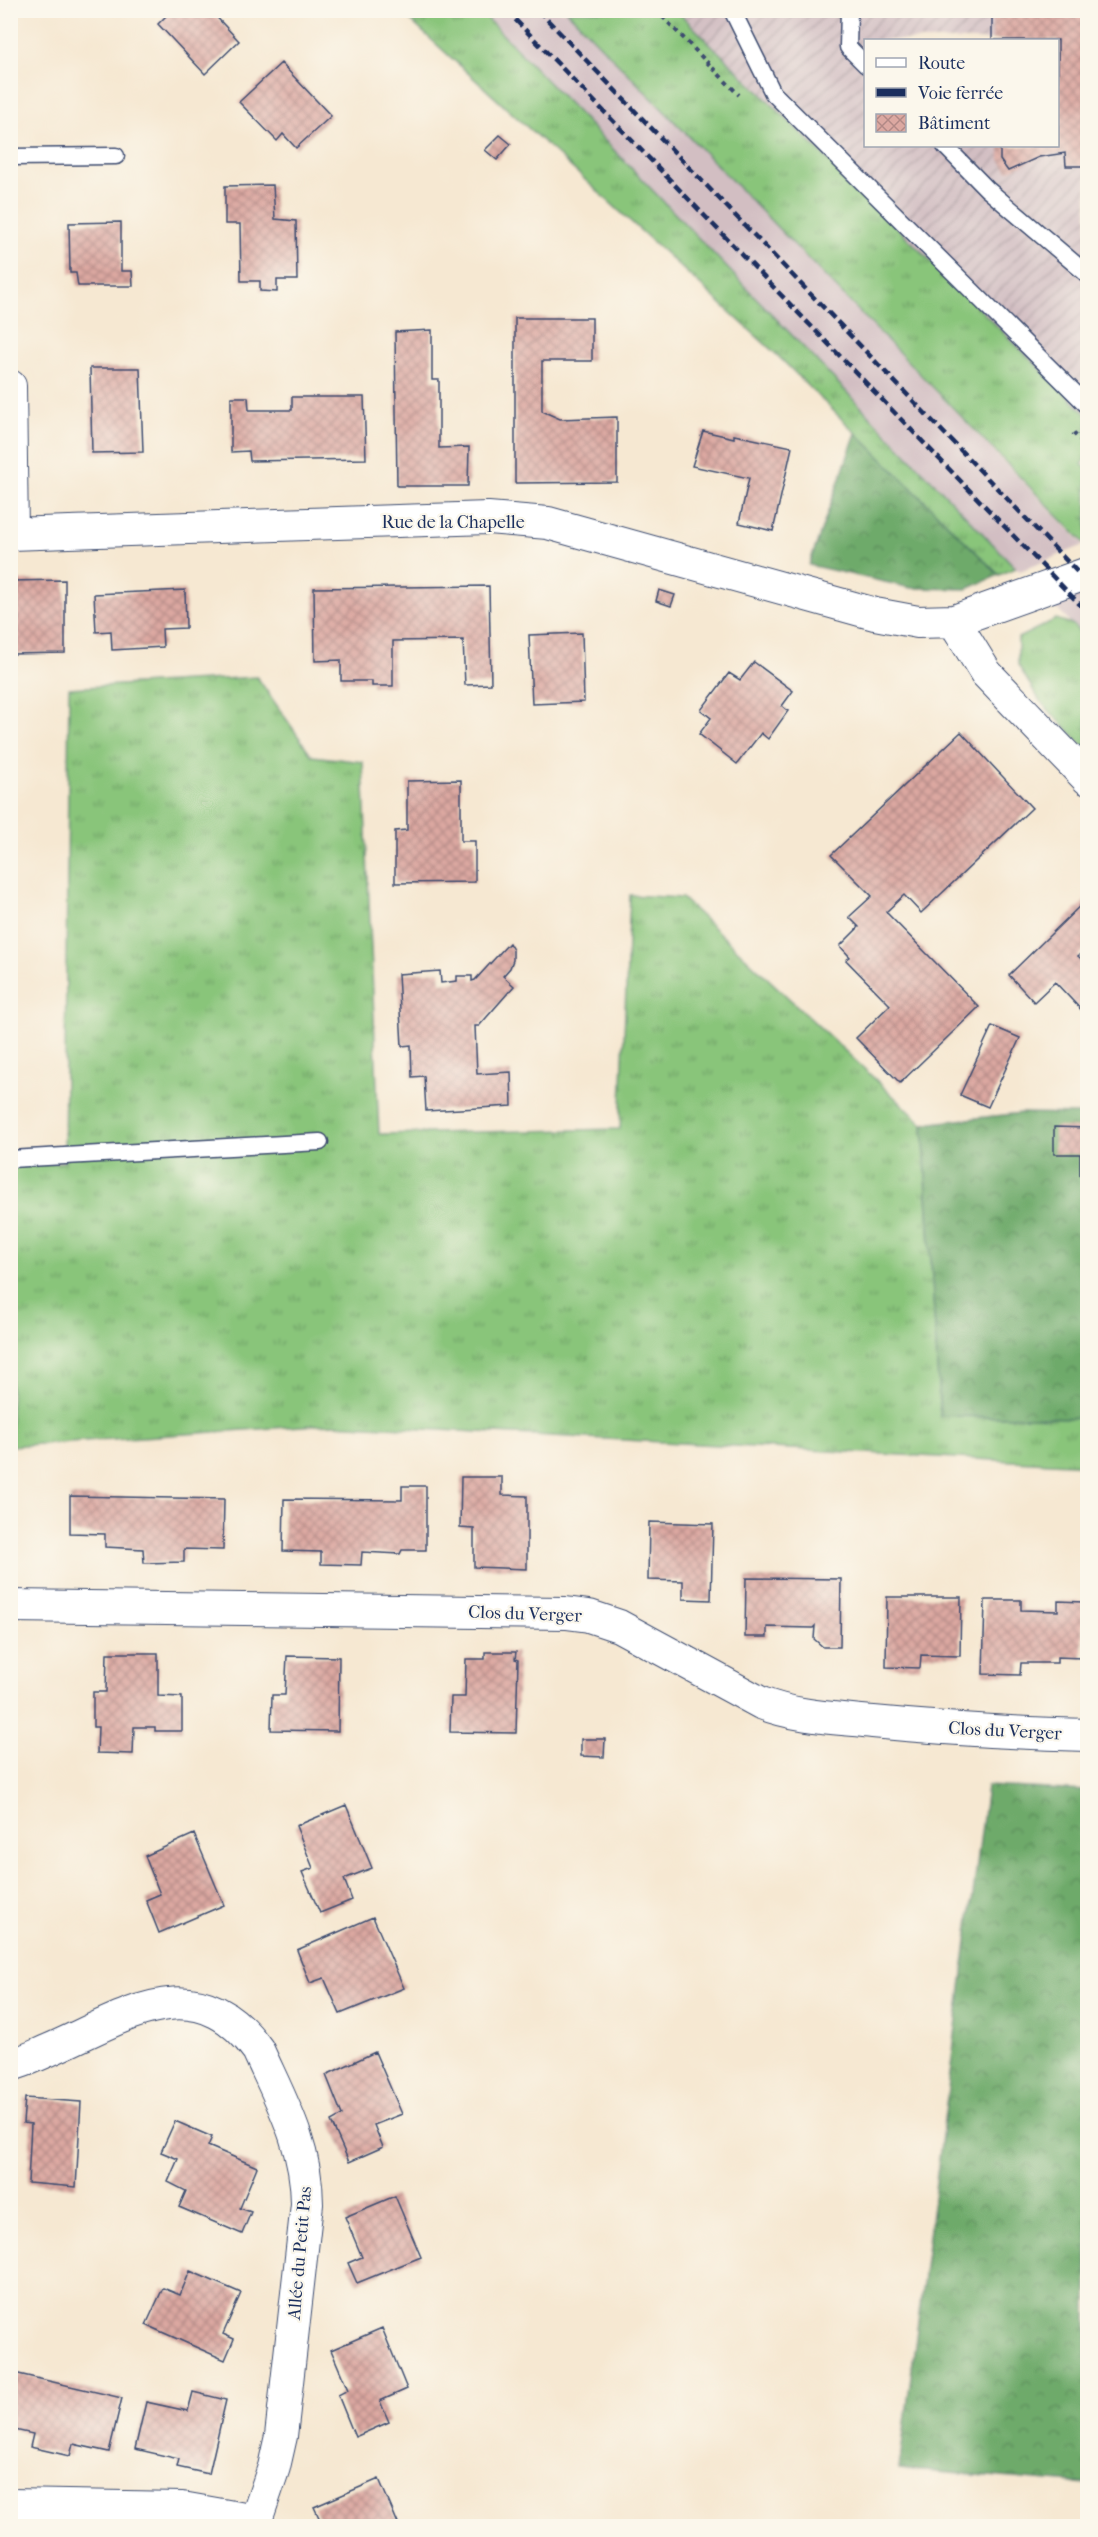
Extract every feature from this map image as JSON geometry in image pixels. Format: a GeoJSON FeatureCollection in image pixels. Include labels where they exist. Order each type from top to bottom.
{"type":"FeatureCollection","features":[{"type":"Feature","properties":{"kind":"street"},"geometry":{"type":"LineString","coordinates":[[10,386],[11,534]]}},
{"type":"Feature","properties":{"kind":"street","name":"Rue de la Chapelle"},"geometry":{"type":"LineString","coordinates":[[11,534],[488,518],[548,523],[902,620],[954,621]]}},
{"type":"Feature","properties":{"kind":"street"},"geometry":{"type":"LineString","coordinates":[[1088,573],[954,621],[986,673],[1088,779]]}},
{"type":"Feature","properties":{"kind":"street","name":"Clos du Verger"},"geometry":{"type":"LineString","coordinates":[[10,1606],[566,1613],[589,1616],[612,1623],[761,1703],[779,1710],[813,1716],[969,1731],[1088,1735]]}},
{"type":"Feature","properties":{"kind":"street","name":"Allée du Petit Pas"},"geometry":{"type":"LineString","coordinates":[[10,2065],[142,2009],[176,2001],[193,2003],[225,2016],[248,2037],[258,2050],[300,2146],[305,2166],[307,2204],[281,2436],[274,2467],[255,2524],[182,2508],[10,2505]]}},
{"type":"Feature","properties":{"kind":"lane"},"geometry":{"type":"LineString","coordinates":[[732,10],[773,93],[1088,406]]}},
{"type":"Feature","properties":{"kind":"lane"},"geometry":{"type":"LineString","coordinates":[[849,10],[848,47],[864,63]]}},
{"type":"Feature","properties":{"kind":"lane"},"geometry":{"type":"LineString","coordinates":[[946,147],[987,189],[1088,275]]}},
{"type":"Feature","properties":{"kind":"lane"},"geometry":{"type":"LineString","coordinates":[[10,157],[116,156]]}},
{"type":"Feature","properties":{"kind":"lane"},"geometry":{"type":"LineString","coordinates":[[10,1159],[320,1142]]}},
{"type":"Feature","properties":{"kind":"shaded area"},"geometry":{"type":"Polygon","coordinates":[[[480,11],[567,11],[1084,545],[1020,571],[1016,568],[480,11]]]}},
{"type":"Feature","properties":{"kind":"shaded area"},"geometry":{"type":"Polygon","coordinates":[[[677,11],[1087,11],[1087,415],[704,39],[677,11]]]}},
{"type":"Feature","properties":{"kind":"shaded area"},"geometry":{"type":"Polygon","coordinates":[[[1087,591],[1087,640],[1054,606],[1087,591]]]}},
{"type":"Feature","properties":{"kind":"green space"},"geometry":{"type":"Polygon","coordinates":[[[400,11],[480,11],[1016,568],[999,575],[777,355],[400,11]]]}},
{"type":"Feature","properties":{"kind":"green space"},"geometry":{"type":"Polygon","coordinates":[[[567,11],[677,11],[1087,415],[1087,459],[1082,464],[1087,469],[1087,546],[567,11]]]}},
{"type":"Feature","properties":{"kind":"green space"},"geometry":{"type":"Polygon","coordinates":[[[856,433],[999,575],[967,589],[911,588],[809,565],[856,433]]]}},
{"type":"Feature","properties":{"kind":"green space"},"geometry":{"type":"Polygon","coordinates":[[[1056,619],[1072,624],[1087,640],[1087,750],[1040,701],[1018,665],[1018,638],[1056,619]]]}},
{"type":"Feature","properties":{"kind":"green space"},"geometry":{"type":"Polygon","coordinates":[[[257,677],[312,756],[363,762],[379,1134],[620,1129],[630,895],[682,898],[923,1124],[940,1416],[1088,1418],[1087,1465],[331,1424],[11,1446],[11,1166],[64,1162],[69,688],[257,677]]]}},
{"type":"Feature","properties":{"kind":"green space"},"geometry":{"type":"Polygon","coordinates":[[[1022,1113],[1087,1114],[1087,1418],[940,1416],[923,1124],[1022,1113]]]}},
{"type":"Feature","properties":{"kind":"green space"},"geometry":{"type":"Polygon","coordinates":[[[987,1786],[1087,1791],[1087,2484],[899,2469],[987,1786]]]}},
{"type":"Feature","properties":{"kind":"building"},"geometry":{"type":"Polygon","coordinates":[[[172,10],[210,10],[239,41],[205,74],[158,24],[172,10]]]}},
{"type":"Feature","properties":{"kind":"building"},"geometry":{"type":"Polygon","coordinates":[[[992,10],[1088,10],[1088,166],[1066,166],[1065,153],[1039,157],[1008,171],[1000,160],[1000,147],[1059,147],[1059,39],[992,39],[992,10]]]}},
{"type":"Feature","properties":{"kind":"building"},"geometry":{"type":"Polygon","coordinates":[[[281,63],[331,116],[296,148],[283,134],[277,141],[239,102],[281,63]]]}},
{"type":"Feature","properties":{"kind":"building"},"geometry":{"type":"Polygon","coordinates":[[[500,135],[511,144],[497,160],[485,150],[500,135]]]}},
{"type":"Feature","properties":{"kind":"building"},"geometry":{"type":"Polygon","coordinates":[[[273,185],[275,219],[296,221],[297,280],[277,280],[277,292],[260,291],[260,281],[241,281],[240,224],[225,224],[225,186],[273,185]]]}},
{"type":"Feature","properties":{"kind":"building"},"geometry":{"type":"Polygon","coordinates":[[[121,222],[121,271],[132,271],[133,286],[78,286],[76,273],[70,273],[69,223],[121,222]]]}},
{"type":"Feature","properties":{"kind":"building"},"geometry":{"type":"Polygon","coordinates":[[[515,318],[592,318],[592,361],[542,361],[542,411],[560,419],[617,417],[617,482],[515,483],[515,318]]]}},
{"type":"Feature","properties":{"kind":"building"},"geometry":{"type":"Polygon","coordinates":[[[432,330],[432,380],[439,380],[439,448],[469,447],[468,486],[397,486],[395,332],[432,330]]]}},
{"type":"Feature","properties":{"kind":"building"},"geometry":{"type":"Polygon","coordinates":[[[90,368],[140,368],[143,452],[92,453],[90,368]]]}},
{"type":"Feature","properties":{"kind":"building"},"geometry":{"type":"Polygon","coordinates":[[[231,397],[248,397],[249,410],[292,410],[292,397],[364,397],[366,459],[250,461],[249,451],[231,452],[231,397]]]}},
{"type":"Feature","properties":{"kind":"building"},"geometry":{"type":"Polygon","coordinates":[[[703,431],[792,447],[773,531],[739,523],[749,478],[692,466],[703,431]]]}},
{"type":"Feature","properties":{"kind":"building"},"geometry":{"type":"Polygon","coordinates":[[[65,580],[65,653],[10,654],[10,581],[65,580]]]}},
{"type":"Feature","properties":{"kind":"building"},"geometry":{"type":"Polygon","coordinates":[[[489,586],[491,684],[465,685],[463,640],[393,641],[393,686],[372,686],[372,681],[341,681],[341,660],[315,661],[314,588],[489,586]]]}},
{"type":"Feature","properties":{"kind":"building"},"geometry":{"type":"Polygon","coordinates":[[[185,590],[186,628],[162,629],[163,647],[112,650],[111,631],[96,632],[94,594],[185,590]]]}},
{"type":"Feature","properties":{"kind":"building"},"geometry":{"type":"Polygon","coordinates":[[[659,590],[675,595],[671,606],[656,601],[659,590]]]}},
{"type":"Feature","properties":{"kind":"building"},"geometry":{"type":"Polygon","coordinates":[[[582,633],[584,702],[532,704],[529,635],[582,633]]]}},
{"type":"Feature","properties":{"kind":"building"},"geometry":{"type":"Polygon","coordinates":[[[754,662],[793,691],[782,706],[788,711],[768,739],[761,733],[737,764],[699,734],[711,718],[701,710],[729,673],[740,680],[754,662]]]}},
{"type":"Feature","properties":{"kind":"building"},"geometry":{"type":"Polygon","coordinates":[[[961,732],[1032,808],[921,913],[904,895],[886,912],[979,1007],[900,1083],[856,1038],[890,1005],[846,960],[850,957],[840,946],[859,927],[849,917],[872,896],[831,855],[961,732]]]}},
{"type":"Feature","properties":{"kind":"building"},"geometry":{"type":"Polygon","coordinates":[[[461,780],[461,841],[475,841],[475,882],[395,883],[395,831],[407,830],[407,781],[461,780]]]}},
{"type":"Feature","properties":{"kind":"building"},"geometry":{"type":"Polygon","coordinates":[[[1088,898],[1088,947],[1078,956],[1088,965],[1088,1017],[1055,982],[1034,1002],[1009,975],[1088,898]]]}},
{"type":"Feature","properties":{"kind":"building"},"geometry":{"type":"Polygon","coordinates":[[[509,943],[513,950],[513,960],[503,976],[514,986],[479,1026],[475,1026],[477,1074],[511,1072],[512,1106],[426,1111],[424,1076],[412,1077],[411,1045],[402,1046],[398,974],[440,971],[441,983],[457,981],[457,976],[472,976],[472,981],[509,943]]]}},
{"type":"Feature","properties":{"kind":"building"},"geometry":{"type":"Polygon","coordinates":[[[992,1026],[1020,1038],[988,1107],[960,1095],[992,1026]]]}},
{"type":"Feature","properties":{"kind":"building"},"geometry":{"type":"Polygon","coordinates":[[[1054,1127],[1088,1128],[1088,1176],[1080,1176],[1080,1154],[1054,1154],[1054,1127]]]}},
{"type":"Feature","properties":{"kind":"building"},"geometry":{"type":"Polygon","coordinates":[[[461,1477],[502,1477],[502,1495],[527,1496],[527,1569],[474,1567],[474,1529],[460,1528],[461,1477]]]}},
{"type":"Feature","properties":{"kind":"building"},"geometry":{"type":"Polygon","coordinates":[[[402,1486],[426,1486],[426,1550],[402,1550],[400,1554],[362,1552],[361,1565],[321,1564],[321,1552],[283,1551],[284,1499],[402,1500],[402,1486]]]}},
{"type":"Feature","properties":{"kind":"building"},"geometry":{"type":"Polygon","coordinates":[[[70,1496],[224,1499],[223,1550],[184,1549],[184,1562],[144,1563],[143,1549],[105,1547],[105,1534],[70,1533],[70,1496]]]}},
{"type":"Feature","properties":{"kind":"building"},"geometry":{"type":"Polygon","coordinates":[[[649,1522],[713,1524],[711,1600],[683,1599],[683,1581],[648,1580],[649,1522]]]}},
{"type":"Feature","properties":{"kind":"building"},"geometry":{"type":"Polygon","coordinates":[[[746,1578],[841,1579],[840,1647],[823,1647],[814,1639],[815,1626],[813,1628],[767,1627],[767,1637],[745,1637],[746,1578]]]}},
{"type":"Feature","properties":{"kind":"building"},"geometry":{"type":"Polygon","coordinates":[[[887,1597],[961,1597],[960,1656],[921,1655],[920,1668],[886,1667],[887,1597]]]}},
{"type":"Feature","properties":{"kind":"building"},"geometry":{"type":"Polygon","coordinates":[[[985,1600],[1021,1600],[1021,1610],[1058,1611],[1058,1601],[1083,1602],[1082,1658],[1057,1657],[1057,1663],[1021,1663],[1020,1675],[983,1674],[985,1600]]]}},
{"type":"Feature","properties":{"kind":"building"},"geometry":{"type":"Polygon","coordinates":[[[485,1652],[516,1652],[515,1659],[518,1660],[516,1733],[450,1732],[451,1697],[465,1697],[466,1659],[485,1659],[485,1652]]]}},
{"type":"Feature","properties":{"kind":"building"},"geometry":{"type":"Polygon","coordinates":[[[107,1653],[158,1653],[158,1696],[182,1697],[182,1731],[155,1731],[155,1727],[134,1727],[133,1754],[97,1753],[98,1727],[93,1727],[93,1692],[106,1692],[107,1653]]]}},
{"type":"Feature","properties":{"kind":"building"},"geometry":{"type":"Polygon","coordinates":[[[287,1656],[339,1657],[338,1731],[271,1730],[272,1695],[285,1695],[287,1656]]]}},
{"type":"Feature","properties":{"kind":"building"},"geometry":{"type":"Polygon","coordinates":[[[581,1739],[605,1739],[604,1757],[581,1756],[581,1739]]]}},
{"type":"Feature","properties":{"kind":"building"},"geometry":{"type":"Polygon","coordinates":[[[346,1805],[372,1868],[344,1879],[352,1900],[320,1913],[302,1872],[313,1868],[296,1826],[346,1805]]]}},
{"type":"Feature","properties":{"kind":"building"},"geometry":{"type":"Polygon","coordinates":[[[194,1834],[224,1905],[159,1933],[146,1900],[160,1894],[145,1856],[194,1834]]]}},
{"type":"Feature","properties":{"kind":"building"},"geometry":{"type":"Polygon","coordinates":[[[373,1917],[404,1988],[340,2014],[324,1978],[310,1983],[297,1950],[373,1917]]]}},
{"type":"Feature","properties":{"kind":"building"},"geometry":{"type":"Polygon","coordinates":[[[375,2052],[402,2114],[374,2125],[383,2147],[349,2162],[331,2121],[342,2115],[326,2075],[375,2052]]]}},
{"type":"Feature","properties":{"kind":"building"},"geometry":{"type":"Polygon","coordinates":[[[25,2098],[81,2102],[76,2187],[28,2183],[31,2124],[23,2123],[25,2098]]]}},
{"type":"Feature","properties":{"kind":"building"},"geometry":{"type":"Polygon","coordinates":[[[175,2121],[212,2137],[208,2146],[257,2167],[240,2208],[251,2212],[242,2234],[179,2207],[186,2191],[168,2182],[178,2159],[161,2152],[175,2121]]]}},
{"type":"Feature","properties":{"kind":"building"},"geometry":{"type":"Polygon","coordinates":[[[395,2196],[421,2257],[357,2283],[348,2263],[362,2257],[345,2217],[395,2196]]]}},
{"type":"Feature","properties":{"kind":"building"},"geometry":{"type":"Polygon","coordinates":[[[190,2271],[241,2293],[223,2334],[234,2339],[225,2360],[146,2325],[163,2288],[180,2295],[190,2271]]]}},
{"type":"Feature","properties":{"kind":"building"},"geometry":{"type":"Polygon","coordinates":[[[382,2328],[407,2389],[380,2401],[389,2422],[355,2437],[338,2395],[348,2390],[331,2350],[382,2328]]]}},
{"type":"Feature","properties":{"kind":"building"},"geometry":{"type":"Polygon","coordinates":[[[10,2372],[122,2398],[109,2452],[73,2444],[70,2456],[30,2447],[33,2434],[10,2429],[10,2372]]]}},
{"type":"Feature","properties":{"kind":"building"},"geometry":{"type":"Polygon","coordinates":[[[193,2392],[226,2400],[209,2474],[177,2467],[179,2459],[135,2449],[146,2402],[188,2411],[193,2392]]]}},
{"type":"Feature","properties":{"kind":"building"},"geometry":{"type":"Polygon","coordinates":[[[379,2479],[399,2526],[339,2526],[337,2522],[323,2526],[314,2507],[379,2479]]]}},
{"type":"Feature","properties":{"kind":"railway"},"geometry":{"type":"LineString","coordinates":[[506,10],[1088,613]]}},
{"type":"Feature","properties":{"kind":"railway"},"geometry":{"type":"LineString","coordinates":[[538,10],[1088,583]]}}]}
